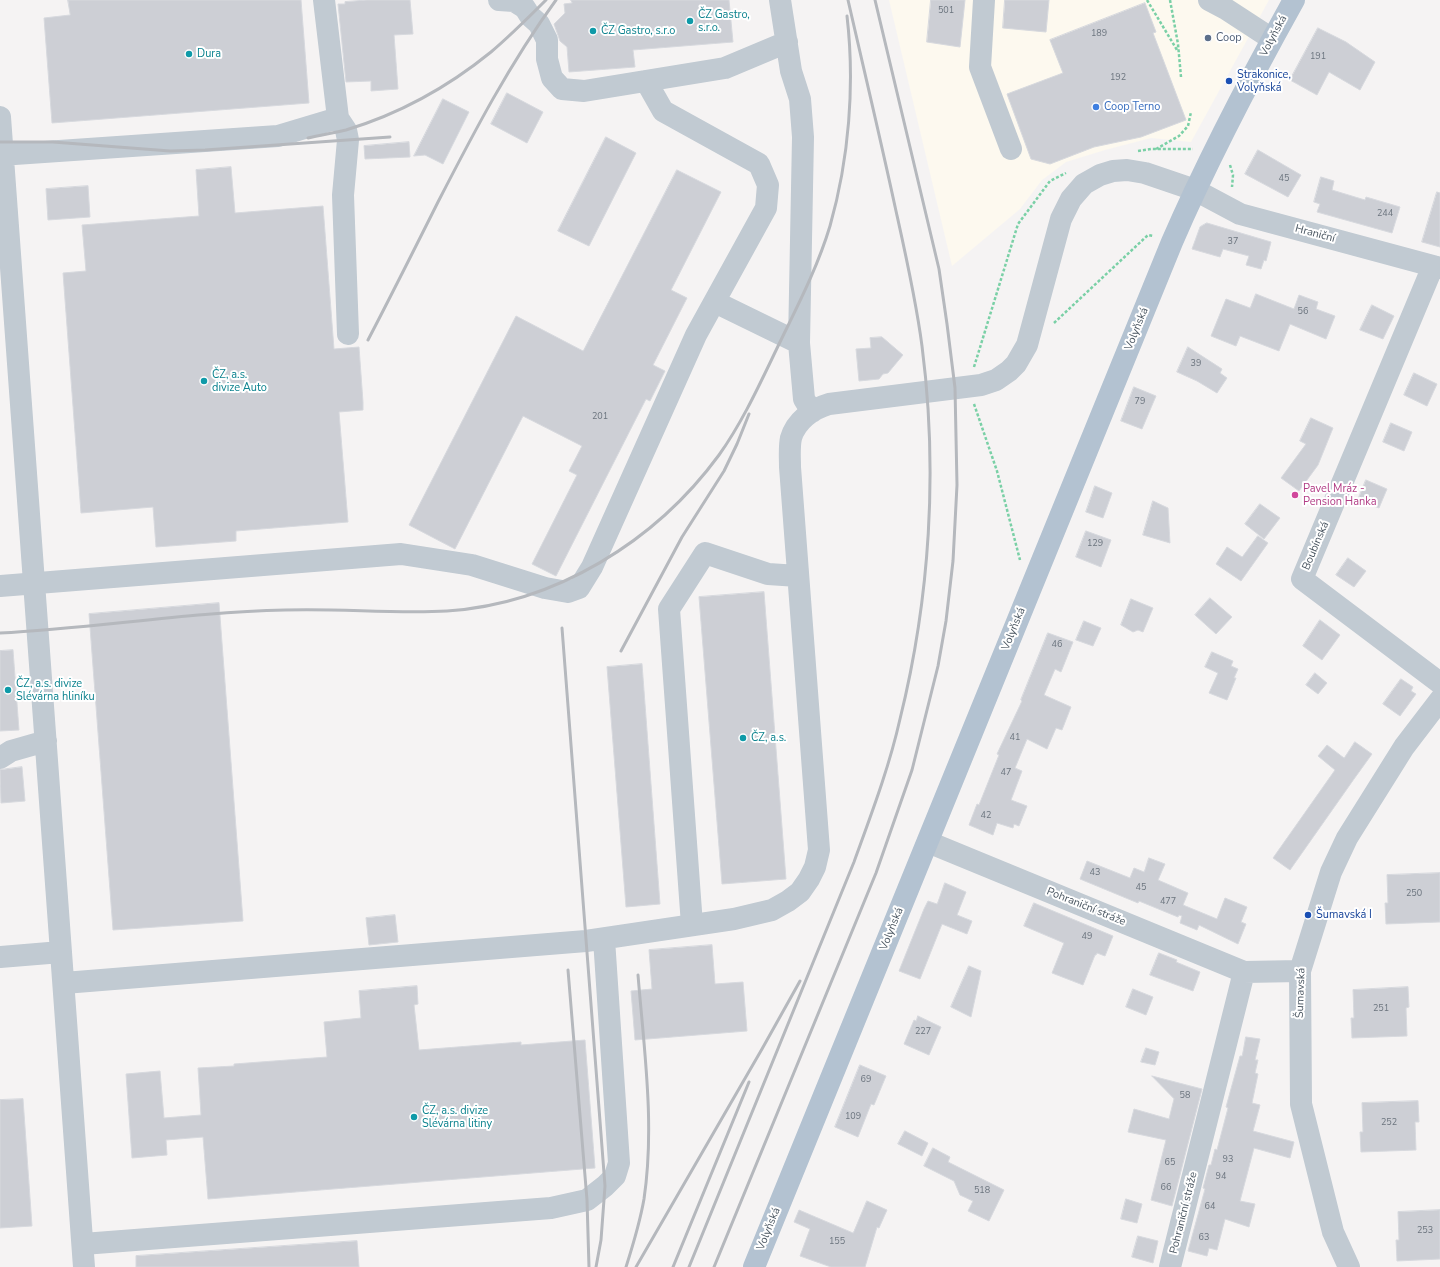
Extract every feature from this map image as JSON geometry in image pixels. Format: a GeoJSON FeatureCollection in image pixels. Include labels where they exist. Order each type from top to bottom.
{"type":"FeatureCollection","features":[{"type":"Feature","properties":{"kind":"main road","name":"Volyňská"},"geometry":{"type":"LineString","coordinates":[[754,1267],[1172,242],[1215,148],[1294,0]]}},
{"type":"Feature","properties":{"kind":"street"},"geometry":{"type":"LineString","coordinates":[[324,0],[338,118],[346,130],[348,140],[343,195],[348,334]]}},
{"type":"Feature","properties":{"kind":"street"},"geometry":{"type":"LineString","coordinates":[[510,0],[525,8],[530,16],[539,24],[547,40],[547,59],[552,78],[562,89],[584,91],[725,68],[787,42]]}},
{"type":"Feature","properties":{"kind":"street"},"geometry":{"type":"LineString","coordinates":[[780,0],[791,71],[800,99],[803,137],[799,343],[804,399],[812,412]]}},
{"type":"Feature","properties":{"kind":"street"},"geometry":{"type":"LineString","coordinates":[[984,0],[980,67],[1011,149]]}},
{"type":"Feature","properties":{"kind":"street"},"geometry":{"type":"LineString","coordinates":[[1208,0],[1226,9],[1272,39]]}},
{"type":"Feature","properties":{"kind":"street"},"geometry":{"type":"LineString","coordinates":[[0,586],[401,554],[472,565],[545,588],[568,592],[579,588],[592,567],[696,335],[766,208],[768,185],[759,164],[663,111],[646,81]]}},
{"type":"Feature","properties":{"kind":"street"},"geometry":{"type":"LineString","coordinates":[[0,117],[1,155],[84,1267]]}},
{"type":"Feature","properties":{"kind":"street"},"geometry":{"type":"LineString","coordinates":[[1,155],[278,136],[338,118]]}},
{"type":"Feature","properties":{"kind":"street","name":"Hraniční"},"geometry":{"type":"LineString","coordinates":[[64,983],[570,943],[734,919],[772,910],[800,892],[815,867],[819,850],[790,467],[791,439],[798,424],[819,407],[829,404],[968,387],[989,383],[1004,375],[1018,361],[1027,345],[1061,219],[1070,199],[1084,184],[1100,175],[1113,171],[1127,170],[1145,173],[1195,190],[1240,214],[1437,267]]}},
{"type":"Feature","properties":{"kind":"street","name":"Boubínská"},"geometry":{"type":"LineString","coordinates":[[1437,267],[1302,579],[1440,683]]}},
{"type":"Feature","properties":{"kind":"street"},"geometry":{"type":"LineString","coordinates":[[715,302],[799,343]]}},
{"type":"Feature","properties":{"kind":"street"},"geometry":{"type":"LineString","coordinates":[[692,925],[669,610],[705,553],[768,574],[798,576]]}},
{"type":"Feature","properties":{"kind":"street","name":"Šumavská"},"geometry":{"type":"LineString","coordinates":[[1349,1267],[1333,1232],[1301,1104],[1300,971],[1331,872],[1347,838],[1404,747],[1440,700]]}},
{"type":"Feature","properties":{"kind":"street"},"geometry":{"type":"LineString","coordinates":[[0,758],[11,751],[46,742]]}},
{"type":"Feature","properties":{"kind":"street","name":"Pohraniční stráže"},"geometry":{"type":"LineString","coordinates":[[928,842],[1244,972],[1300,971]]}},
{"type":"Feature","properties":{"kind":"street"},"geometry":{"type":"LineString","coordinates":[[83,1244],[551,1208],[587,1200],[615,1176],[619,1163],[604,939]]}},
{"type":"Feature","properties":{"kind":"street"},"geometry":{"type":"LineString","coordinates":[[0,957],[61,952]]}},
{"type":"Feature","properties":{"kind":"street","name":"Pohraniční stráže"},"geometry":{"type":"LineString","coordinates":[[1170,1267],[1244,972]]}},
{"type":"Feature","properties":{"kind":"path"},"geometry":{"type":"LineString","coordinates":[[1147,0],[1179,52]]}},
{"type":"Feature","properties":{"kind":"path"},"geometry":{"type":"LineString","coordinates":[[1170,0],[1179,52],[1181,77]]}},
{"type":"Feature","properties":{"kind":"path"},"geometry":{"type":"LineString","coordinates":[[1156,149],[1179,136],[1188,126],[1191,112]]}},
{"type":"Feature","properties":{"kind":"path"},"geometry":{"type":"LineString","coordinates":[[1031,333],[1045,331],[1148,235],[1172,242]]}},
{"type":"Feature","properties":{"kind":"path"},"geometry":{"type":"LineString","coordinates":[[968,387],[997,471],[1022,567],[1034,580]]}},
{"type":"Feature","properties":{"kind":"shaded area"},"geometry":{"type":"Polygon","coordinates":[[[889,0],[1269,0],[1191,142],[1151,138],[1066,162],[1042,180],[1020,209],[952,266],[889,0]]]}},
{"type":"Feature","properties":{"kind":"building","name":"Dura"},"geometry":{"type":"Polygon","coordinates":[[[68,0],[301,0],[309,103],[52,123],[44,18],[70,15],[68,0]]]}},
{"type":"Feature","properties":{"kind":"building"},"geometry":{"type":"Polygon","coordinates":[[[367,0],[410,0],[413,34],[394,35],[398,89],[371,91],[371,81],[346,82],[338,4],[367,0]]]}},
{"type":"Feature","properties":{"kind":"building"},"geometry":{"type":"Polygon","coordinates":[[[571,0],[729,0],[733,42],[633,50],[635,67],[569,72],[567,47],[560,41],[554,24],[565,13],[564,4],[572,3],[571,0]]]}},
{"type":"Feature","properties":{"kind":"building"},"geometry":{"type":"Polygon","coordinates":[[[931,0],[965,0],[960,47],[927,42],[931,0]]]}},
{"type":"Feature","properties":{"kind":"building"},"geometry":{"type":"Polygon","coordinates":[[[1005,0],[1049,0],[1046,32],[1003,28],[1005,0]]]}},
{"type":"Feature","properties":{"kind":"building","name":"Coop Terno"},"geometry":{"type":"Polygon","coordinates":[[[1145,3],[1156,32],[1153,33],[1186,120],[1141,137],[1094,147],[1050,164],[1031,159],[1007,94],[1063,73],[1050,40],[1145,3]]]}},
{"type":"Feature","properties":{"kind":"building"},"geometry":{"type":"Polygon","coordinates":[[[1318,28],[1346,42],[1375,62],[1360,90],[1329,72],[1317,95],[1290,80],[1318,28]]]}},
{"type":"Feature","properties":{"kind":"building"},"geometry":{"type":"Polygon","coordinates":[[[507,93],[543,112],[527,143],[491,124],[507,93]]]}},
{"type":"Feature","properties":{"kind":"building"},"geometry":{"type":"Polygon","coordinates":[[[443,99],[469,112],[443,164],[425,155],[414,156],[443,99]]]}},
{"type":"Feature","properties":{"kind":"building"},"geometry":{"type":"Polygon","coordinates":[[[606,137],[636,153],[589,246],[558,231],[606,137]]]}},
{"type":"Feature","properties":{"kind":"building"},"geometry":{"type":"Polygon","coordinates":[[[409,142],[410,157],[365,159],[364,146],[409,142]]]}},
{"type":"Feature","properties":{"kind":"building"},"geometry":{"type":"Polygon","coordinates":[[[1258,150],[1301,175],[1288,197],[1245,174],[1258,150]]]}},
{"type":"Feature","properties":{"kind":"building","name":"ČZ, a.s. divize Auto"},"geometry":{"type":"Polygon","coordinates":[[[231,167],[235,213],[323,206],[334,349],[359,347],[363,410],[339,412],[348,522],[236,531],[236,541],[156,547],[153,507],[81,513],[63,273],[86,271],[82,225],[199,216],[196,170],[231,167]]]}},
{"type":"Feature","properties":{"kind":"building"},"geometry":{"type":"Polygon","coordinates":[[[677,170],[721,192],[671,290],[687,298],[653,365],[665,371],[650,401],[646,399],[556,576],[532,564],[577,475],[569,471],[582,446],[523,416],[455,549],[409,525],[516,316],[583,351],[677,170]]]}},
{"type":"Feature","properties":{"kind":"building"},"geometry":{"type":"Polygon","coordinates":[[[1321,177],[1334,181],[1332,190],[1365,200],[1366,197],[1400,207],[1392,233],[1317,212],[1320,204],[1314,202],[1321,177]]]}},
{"type":"Feature","properties":{"kind":"building"},"geometry":{"type":"Polygon","coordinates":[[[88,186],[90,217],[48,220],[46,189],[88,186]]]}},
{"type":"Feature","properties":{"kind":"building"},"geometry":{"type":"Polygon","coordinates":[[[1437,192],[1440,193],[1440,247],[1422,242],[1437,192]]]}},
{"type":"Feature","properties":{"kind":"building"},"geometry":{"type":"Polygon","coordinates":[[[1207,223],[1271,242],[1266,261],[1264,260],[1261,269],[1246,265],[1249,256],[1223,249],[1220,257],[1192,249],[1200,227],[1207,223]]]}},
{"type":"Feature","properties":{"kind":"building"},"geometry":{"type":"Polygon","coordinates":[[[1256,294],[1294,309],[1299,295],[1318,302],[1316,309],[1335,316],[1326,339],[1290,324],[1279,351],[1240,336],[1236,346],[1211,336],[1226,299],[1250,308],[1256,294]]]}},
{"type":"Feature","properties":{"kind":"building"},"geometry":{"type":"Polygon","coordinates":[[[1372,305],[1394,316],[1383,339],[1360,330],[1372,305]]]}},
{"type":"Feature","properties":{"kind":"building"},"geometry":{"type":"Polygon","coordinates":[[[882,337],[903,355],[888,373],[883,374],[879,379],[859,381],[856,349],[871,348],[870,338],[882,337]]]}},
{"type":"Feature","properties":{"kind":"building"},"geometry":{"type":"Polygon","coordinates":[[[1188,347],[1222,369],[1220,373],[1227,378],[1217,393],[1197,381],[1177,372],[1188,347]]]}},
{"type":"Feature","properties":{"kind":"building"},"geometry":{"type":"Polygon","coordinates":[[[1414,373],[1437,384],[1427,406],[1404,395],[1414,373]]]}},
{"type":"Feature","properties":{"kind":"building"},"geometry":{"type":"Polygon","coordinates":[[[1134,387],[1156,396],[1142,429],[1121,421],[1134,387]]]}},
{"type":"Feature","properties":{"kind":"building"},"geometry":{"type":"Polygon","coordinates":[[[1311,418],[1333,428],[1318,465],[1299,491],[1281,478],[1306,444],[1300,441],[1311,418]]]}},
{"type":"Feature","properties":{"kind":"building"},"geometry":{"type":"Polygon","coordinates":[[[1391,423],[1412,432],[1404,451],[1383,442],[1391,423]]]}},
{"type":"Feature","properties":{"kind":"building"},"geometry":{"type":"Polygon","coordinates":[[[1366,480],[1387,489],[1379,508],[1358,500],[1366,480]]]}},
{"type":"Feature","properties":{"kind":"building"},"geometry":{"type":"Polygon","coordinates":[[[1095,486],[1112,493],[1103,518],[1086,512],[1095,486]]]}},
{"type":"Feature","properties":{"kind":"building"},"geometry":{"type":"Polygon","coordinates":[[[1153,501],[1168,508],[1170,543],[1143,535],[1153,501]]]}},
{"type":"Feature","properties":{"kind":"building"},"geometry":{"type":"Polygon","coordinates":[[[1260,504],[1280,518],[1264,539],[1245,524],[1260,504]]]}},
{"type":"Feature","properties":{"kind":"building"},"geometry":{"type":"Polygon","coordinates":[[[1086,531],[1111,540],[1101,567],[1076,557],[1086,531]]]}},
{"type":"Feature","properties":{"kind":"building"},"geometry":{"type":"Polygon","coordinates":[[[1258,536],[1268,543],[1241,581],[1216,564],[1227,547],[1242,557],[1258,536]]]}},
{"type":"Feature","properties":{"kind":"building"},"geometry":{"type":"Polygon","coordinates":[[[1348,558],[1366,571],[1354,587],[1336,575],[1348,558]]]}},
{"type":"Feature","properties":{"kind":"building","name":"ČZ, a.s."},"geometry":{"type":"Polygon","coordinates":[[[764,592],[786,879],[722,884],[699,597],[764,592]]]}},
{"type":"Feature","properties":{"kind":"building"},"geometry":{"type":"Polygon","coordinates":[[[1210,598],[1232,617],[1216,634],[1195,615],[1210,598]]]}},
{"type":"Feature","properties":{"kind":"building"},"geometry":{"type":"Polygon","coordinates":[[[1131,599],[1153,608],[1143,632],[1138,630],[1133,632],[1121,625],[1131,599]]]}},
{"type":"Feature","properties":{"kind":"building"},"geometry":{"type":"Polygon","coordinates":[[[219,603],[243,921],[113,930],[89,614],[219,603]]]}},
{"type":"Feature","properties":{"kind":"building"},"geometry":{"type":"Polygon","coordinates":[[[1320,620],[1340,635],[1322,660],[1303,646],[1320,620]]]}},
{"type":"Feature","properties":{"kind":"building"},"geometry":{"type":"Polygon","coordinates":[[[1084,621],[1101,628],[1093,646],[1076,640],[1084,621]]]}},
{"type":"Feature","properties":{"kind":"building"},"geometry":{"type":"Polygon","coordinates":[[[1048,633],[1073,642],[1061,672],[1055,669],[1044,695],[1071,707],[1062,730],[1056,728],[1047,749],[1027,739],[1015,768],[1022,771],[1011,800],[1027,806],[1019,826],[1014,824],[1013,828],[997,823],[993,835],[969,825],[977,804],[979,805],[999,755],[997,754],[1022,701],[1021,700],[1048,633]]]}},
{"type":"Feature","properties":{"kind":"building","name":"ČZ, a.s. divize Slévárna hliníku"},"geometry":{"type":"Polygon","coordinates":[[[13,650],[19,730],[0,731],[0,651],[13,650]]]}},
{"type":"Feature","properties":{"kind":"building"},"geometry":{"type":"Polygon","coordinates":[[[1212,652],[1233,661],[1231,666],[1238,669],[1227,700],[1209,693],[1218,673],[1205,667],[1212,652]]]}},
{"type":"Feature","properties":{"kind":"building"},"geometry":{"type":"Polygon","coordinates":[[[642,664],[660,904],[626,907],[607,667],[642,664]]]}},
{"type":"Feature","properties":{"kind":"building"},"geometry":{"type":"Polygon","coordinates":[[[1315,673],[1327,683],[1318,694],[1306,685],[1315,673]]]}},
{"type":"Feature","properties":{"kind":"building"},"geometry":{"type":"Polygon","coordinates":[[[1401,679],[1413,687],[1411,691],[1416,694],[1400,716],[1383,704],[1401,679]]]}},
{"type":"Feature","properties":{"kind":"building"},"geometry":{"type":"Polygon","coordinates":[[[1355,742],[1372,754],[1290,870],[1273,858],[1335,770],[1318,756],[1327,745],[1344,758],[1355,742]]]}},
{"type":"Feature","properties":{"kind":"building"},"geometry":{"type":"Polygon","coordinates":[[[22,767],[25,801],[1,803],[0,770],[22,767]]]}},
{"type":"Feature","properties":{"kind":"building"},"geometry":{"type":"Polygon","coordinates":[[[1149,858],[1165,864],[1158,880],[1188,893],[1183,905],[1217,919],[1225,898],[1247,907],[1241,922],[1246,924],[1238,944],[1199,925],[1197,930],[1180,923],[1182,916],[1179,915],[1178,917],[1139,901],[1138,903],[1080,879],[1087,861],[1130,878],[1134,868],[1144,872],[1149,858]]]}},
{"type":"Feature","properties":{"kind":"building"},"geometry":{"type":"Polygon","coordinates":[[[1440,873],[1440,922],[1386,924],[1385,903],[1388,903],[1387,875],[1440,873]]]}},
{"type":"Feature","properties":{"kind":"building"},"geometry":{"type":"Polygon","coordinates":[[[945,883],[966,892],[957,915],[972,921],[967,934],[942,924],[920,979],[899,971],[928,901],[937,904],[945,883]]]}},
{"type":"Feature","properties":{"kind":"building"},"geometry":{"type":"Polygon","coordinates":[[[1034,903],[1113,936],[1105,956],[1097,953],[1095,955],[1083,985],[1052,973],[1064,943],[1024,926],[1034,903]]]}},
{"type":"Feature","properties":{"kind":"building"},"geometry":{"type":"Polygon","coordinates":[[[395,915],[398,942],[369,945],[366,918],[395,915]]]}},
{"type":"Feature","properties":{"kind":"building"},"geometry":{"type":"Polygon","coordinates":[[[712,945],[715,984],[743,982],[747,1031],[635,1040],[631,991],[652,989],[649,950],[712,945]]]}},
{"type":"Feature","properties":{"kind":"building"},"geometry":{"type":"Polygon","coordinates":[[[1159,953],[1177,960],[1176,962],[1200,972],[1193,991],[1150,975],[1159,953]]]}},
{"type":"Feature","properties":{"kind":"building"},"geometry":{"type":"Polygon","coordinates":[[[969,966],[981,971],[971,1017],[951,1007],[969,966]]]}},
{"type":"Feature","properties":{"kind":"building","name":"ČZ, a.s. divize Slévárna litiny"},"geometry":{"type":"Polygon","coordinates":[[[417,986],[418,1004],[414,1005],[419,1050],[521,1042],[521,1045],[585,1040],[595,1168],[208,1199],[203,1137],[166,1140],[167,1155],[132,1158],[126,1074],[160,1071],[164,1118],[201,1115],[198,1068],[327,1057],[324,1022],[361,1018],[359,991],[417,986]]]}},
{"type":"Feature","properties":{"kind":"building"},"geometry":{"type":"Polygon","coordinates":[[[1408,987],[1409,1007],[1406,1008],[1407,1036],[1352,1038],[1351,1018],[1354,1018],[1353,990],[1408,987]]]}},
{"type":"Feature","properties":{"kind":"building"},"geometry":{"type":"Polygon","coordinates":[[[1133,989],[1153,997],[1146,1015],[1126,1007],[1133,989]]]}},
{"type":"Feature","properties":{"kind":"building"},"geometry":{"type":"Polygon","coordinates":[[[918,1016],[941,1027],[929,1055],[904,1044],[914,1020],[916,1021],[918,1016]]]}},
{"type":"Feature","properties":{"kind":"building"},"geometry":{"type":"Polygon","coordinates":[[[1246,1037],[1260,1039],[1255,1060],[1258,1060],[1255,1073],[1258,1074],[1252,1103],[1260,1105],[1253,1131],[1294,1142],[1290,1158],[1254,1148],[1240,1201],[1255,1204],[1249,1227],[1225,1219],[1217,1250],[1209,1248],[1207,1256],[1188,1251],[1205,1189],[1203,1188],[1209,1165],[1211,1165],[1215,1149],[1217,1150],[1228,1108],[1226,1107],[1240,1056],[1242,1056],[1246,1037]]]}},
{"type":"Feature","properties":{"kind":"building"},"geometry":{"type":"Polygon","coordinates":[[[1146,1048],[1159,1052],[1155,1065],[1141,1062],[1146,1048]]]}},
{"type":"Feature","properties":{"kind":"building"},"geometry":{"type":"Polygon","coordinates":[[[860,1065],[886,1076],[874,1105],[871,1104],[858,1137],[835,1127],[860,1065]]]}},
{"type":"Feature","properties":{"kind":"building"},"geometry":{"type":"Polygon","coordinates":[[[1152,1076],[1202,1089],[1172,1206],[1151,1200],[1166,1140],[1128,1132],[1134,1109],[1169,1119],[1174,1099],[1152,1076]]]}},
{"type":"Feature","properties":{"kind":"building"},"geometry":{"type":"Polygon","coordinates":[[[23,1099],[32,1226],[0,1228],[0,1100],[23,1099]]]}},
{"type":"Feature","properties":{"kind":"building"},"geometry":{"type":"Polygon","coordinates":[[[1418,1101],[1419,1122],[1415,1122],[1416,1150],[1361,1152],[1360,1132],[1363,1132],[1362,1103],[1418,1101]]]}},
{"type":"Feature","properties":{"kind":"building"},"geometry":{"type":"Polygon","coordinates":[[[905,1131],[928,1143],[922,1156],[898,1144],[905,1131]]]}},
{"type":"Feature","properties":{"kind":"building"},"geometry":{"type":"Polygon","coordinates":[[[933,1148],[950,1157],[948,1162],[1004,1190],[989,1221],[968,1211],[973,1201],[960,1195],[954,1181],[924,1166],[933,1148]]]}},
{"type":"Feature","properties":{"kind":"building"},"geometry":{"type":"Polygon","coordinates":[[[1126,1199],[1142,1204],[1137,1223],[1121,1219],[1126,1199]]]}},
{"type":"Feature","properties":{"kind":"building"},"geometry":{"type":"Polygon","coordinates":[[[867,1201],[887,1210],[879,1228],[877,1227],[865,1267],[831,1267],[800,1256],[810,1229],[794,1222],[799,1210],[853,1233],[867,1201]]]}},
{"type":"Feature","properties":{"kind":"building"},"geometry":{"type":"Polygon","coordinates":[[[1440,1210],[1440,1259],[1397,1261],[1396,1240],[1399,1240],[1398,1212],[1440,1210]]]}},
{"type":"Feature","properties":{"kind":"building"},"geometry":{"type":"Polygon","coordinates":[[[1138,1236],[1158,1241],[1153,1263],[1132,1257],[1138,1236]]]}},
{"type":"Feature","properties":{"kind":"building"},"geometry":{"type":"Polygon","coordinates":[[[357,1241],[359,1267],[136,1267],[136,1256],[357,1241]]]}},
{"type":"Feature","properties":{"kind":"railway"},"geometry":{"type":"LineString","coordinates":[[308,138],[346,130],[385,116],[404,108],[440,88],[458,77],[491,52],[546,0]]}},
{"type":"Feature","properties":{"kind":"railway"},"geometry":{"type":"LineString","coordinates":[[368,340],[479,124],[523,48],[556,0]]}},
{"type":"Feature","properties":{"kind":"railway"},"geometry":{"type":"LineString","coordinates":[[689,1267],[854,862],[879,791],[896,737],[910,673],[924,581],[928,534],[930,440],[922,346],[907,261],[848,0]]}},
{"type":"Feature","properties":{"kind":"railway"},"geometry":{"type":"LineString","coordinates":[[714,1267],[876,873],[912,770],[938,666],[946,621],[953,561],[957,485],[955,388],[939,269],[875,0]]}},
{"type":"Feature","properties":{"kind":"railway"},"geometry":{"type":"LineString","coordinates":[[0,633],[71,628],[249,611],[326,610],[427,612],[487,606],[526,596],[564,581],[600,563],[634,540],[665,515],[694,486],[728,442],[745,414],[814,270],[825,241],[837,201],[846,148],[850,95],[847,16]]}},
{"type":"Feature","properties":{"kind":"railway"},"geometry":{"type":"LineString","coordinates":[[0,142],[53,142],[170,151],[205,150],[390,137]]}},
{"type":"Feature","properties":{"kind":"railway"},"geometry":{"type":"LineString","coordinates":[[621,651],[682,537],[724,471],[749,414]]}},
{"type":"Feature","properties":{"kind":"railway"},"geometry":{"type":"LineString","coordinates":[[562,628],[605,1186],[601,1240],[596,1267]]}},
{"type":"Feature","properties":{"kind":"railway"},"geometry":{"type":"LineString","coordinates":[[568,970],[587,1200],[589,1267]]}},
{"type":"Feature","properties":{"kind":"railway"},"geometry":{"type":"LineString","coordinates":[[626,1267],[634,1242],[644,1199],[649,1143],[649,1115],[638,975]]}},
{"type":"Feature","properties":{"kind":"railway"},"geometry":{"type":"LineString","coordinates":[[636,1267],[800,981]]}},
{"type":"Feature","properties":{"kind":"railway"},"geometry":{"type":"LineString","coordinates":[[673,1267],[749,1082]]}},
{"type":"Feature","properties":{"kind":"place","name":"ČZ Gastro, s.r.o."},"geometry":{"type":"Point","coordinates":[690,21]}},
{"type":"Feature","properties":{"kind":"place","name":"ČZ Gastro, s.r.o"},"geometry":{"type":"Point","coordinates":[593,31]}},
{"type":"Feature","properties":{"kind":"place","name":"Coop"},"geometry":{"type":"Point","coordinates":[1208,38]}},
{"type":"Feature","properties":{"kind":"place","name":"Dura"},"geometry":{"type":"Point","coordinates":[189,54]}},
{"type":"Feature","properties":{"kind":"place","name":"Strakonice, Volyňská"},"geometry":{"type":"Point","coordinates":[1229,81]}},
{"type":"Feature","properties":{"kind":"place","name":"Coop Terno"},"geometry":{"type":"Point","coordinates":[1096,107]}},
{"type":"Feature","properties":{"kind":"place","name":"ČZ, a.s. divize Auto"},"geometry":{"type":"Point","coordinates":[204,381]}},
{"type":"Feature","properties":{"kind":"place","name":"Pavel Mráz - Pension Hanka"},"geometry":{"type":"Point","coordinates":[1295,495]}},
{"type":"Feature","properties":{"kind":"place","name":"ČZ, a.s. divize Slévárna hliníku"},"geometry":{"type":"Point","coordinates":[8,690]}},
{"type":"Feature","properties":{"kind":"place","name":"ČZ, a.s."},"geometry":{"type":"Point","coordinates":[743,738]}},
{"type":"Feature","properties":{"kind":"place","name":"Šumavská I"},"geometry":{"type":"Point","coordinates":[1308,915]}},
{"type":"Feature","properties":{"kind":"place","name":"ČZ, a.s. divize Slévárna litiny"},"geometry":{"type":"Point","coordinates":[414,1117]}}]}
